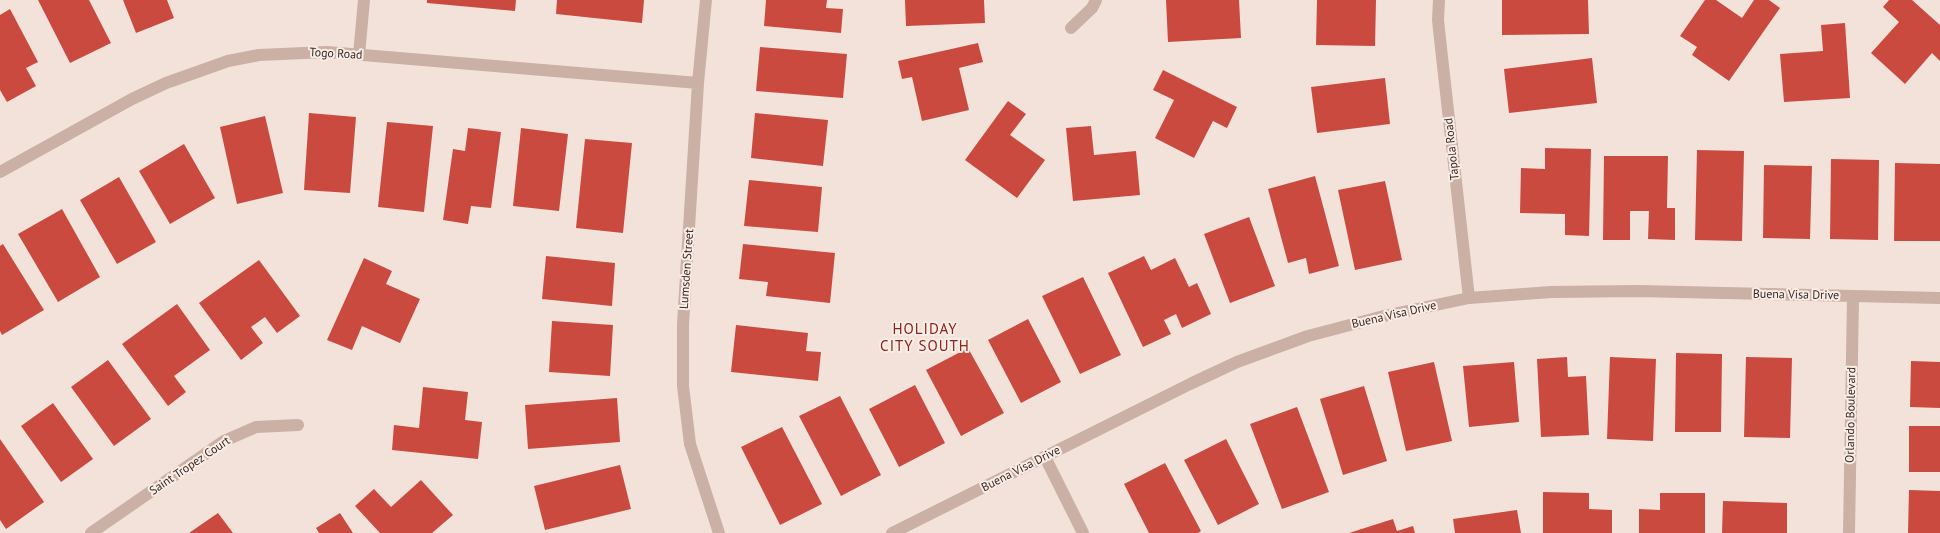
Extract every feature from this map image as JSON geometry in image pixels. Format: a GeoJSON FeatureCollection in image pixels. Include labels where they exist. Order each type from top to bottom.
{"type":"FeatureCollection","features":[{"type":"Feature","properties":{"kind":"street"},"geometry":{"type":"LineString","coordinates":[[359,54],[364,0]]}},
{"type":"Feature","properties":{"kind":"street","name":"Lumsden Street"},"geometry":{"type":"LineString","coordinates":[[706,0],[698,83],[683,324],[683,386],[690,444],[719,533]]}},
{"type":"Feature","properties":{"kind":"street"},"geometry":{"type":"LineString","coordinates":[[1071,28],[1092,8],[1096,0]]}},
{"type":"Feature","properties":{"kind":"street","name":"Tapola Road"},"geometry":{"type":"LineString","coordinates":[[1440,0],[1438,20],[1469,298]]}},
{"type":"Feature","properties":{"kind":"street","name":"Togo Road"},"geometry":{"type":"LineString","coordinates":[[0,172],[166,83],[228,61],[259,55],[294,52],[359,54],[698,83]]}},
{"type":"Feature","properties":{"kind":"street","name":"Buena Visa Drive"},"geometry":{"type":"LineString","coordinates":[[892,533],[1190,384],[1245,359],[1308,336],[1348,325],[1469,298],[1551,292],[1639,291],[1940,298]]}},
{"type":"Feature","properties":{"kind":"street","name":"Orlando Boulevard"},"geometry":{"type":"LineString","coordinates":[[1849,533],[1853,297]]}},
{"type":"Feature","properties":{"kind":"street","name":"Saint Tropez Court"},"geometry":{"type":"LineString","coordinates":[[91,533],[224,441],[256,427],[298,425]]}},
{"type":"Feature","properties":{"kind":"street"},"geometry":{"type":"LineString","coordinates":[[1045,457],[1083,533]]}},
{"type":"Feature","properties":{"kind":"building"},"geometry":{"type":"Polygon","coordinates":[[[38,0],[89,0],[111,43],[70,63],[38,0]]]}},
{"type":"Feature","properties":{"kind":"building"},"geometry":{"type":"Polygon","coordinates":[[[123,0],[167,0],[174,18],[136,33],[123,0]]]}},
{"type":"Feature","properties":{"kind":"building"},"geometry":{"type":"Polygon","coordinates":[[[427,0],[516,0],[515,11],[427,3],[427,0]]]}},
{"type":"Feature","properties":{"kind":"building"},"geometry":{"type":"Polygon","coordinates":[[[557,0],[644,0],[642,23],[556,14],[557,0]]]}},
{"type":"Feature","properties":{"kind":"building"},"geometry":{"type":"Polygon","coordinates":[[[766,0],[827,0],[826,8],[843,9],[841,33],[764,26],[766,0]]]}},
{"type":"Feature","properties":{"kind":"building"},"geometry":{"type":"Polygon","coordinates":[[[905,0],[984,0],[985,23],[906,26],[905,0]]]}},
{"type":"Feature","properties":{"kind":"building"},"geometry":{"type":"Polygon","coordinates":[[[1166,0],[1239,0],[1241,38],[1168,42],[1166,0]]]}},
{"type":"Feature","properties":{"kind":"building"},"geometry":{"type":"Polygon","coordinates":[[[1317,0],[1376,0],[1375,46],[1316,45],[1317,0]]]}},
{"type":"Feature","properties":{"kind":"building"},"geometry":{"type":"Polygon","coordinates":[[[1502,0],[1588,0],[1589,34],[1502,35],[1502,0]]]}},
{"type":"Feature","properties":{"kind":"building"},"geometry":{"type":"Polygon","coordinates":[[[1705,0],[1716,0],[1742,18],[1754,0],[1769,0],[1780,8],[1729,81],[1692,55],[1697,47],[1680,36],[1705,0]]]}},
{"type":"Feature","properties":{"kind":"building"},"geometry":{"type":"Polygon","coordinates":[[[1889,0],[1912,0],[1940,25],[1940,61],[1932,53],[1905,84],[1871,53],[1899,22],[1883,7],[1889,0]]]}},
{"type":"Feature","properties":{"kind":"building"},"geometry":{"type":"Polygon","coordinates":[[[10,9],[38,62],[26,68],[36,86],[7,102],[0,90],[0,15],[10,9]]]}},
{"type":"Feature","properties":{"kind":"building"},"geometry":{"type":"Polygon","coordinates":[[[1845,23],[1850,98],[1784,102],[1780,54],[1823,51],[1821,25],[1845,23]]]}},
{"type":"Feature","properties":{"kind":"building"},"geometry":{"type":"Polygon","coordinates":[[[978,43],[983,62],[959,68],[969,110],[922,121],[912,77],[902,79],[898,61],[978,43]]]}},
{"type":"Feature","properties":{"kind":"building"},"geometry":{"type":"Polygon","coordinates":[[[760,47],[847,54],[843,98],[756,91],[760,47]]]}},
{"type":"Feature","properties":{"kind":"building"},"geometry":{"type":"Polygon","coordinates":[[[1592,58],[1597,103],[1509,113],[1504,69],[1592,58]]]}},
{"type":"Feature","properties":{"kind":"building"},"geometry":{"type":"Polygon","coordinates":[[[1163,70],[1237,107],[1227,128],[1213,121],[1194,158],[1155,138],[1174,100],[1153,90],[1163,70]]]}},
{"type":"Feature","properties":{"kind":"building"},"geometry":{"type":"Polygon","coordinates":[[[1385,78],[1390,124],[1317,133],[1311,87],[1385,78]]]}},
{"type":"Feature","properties":{"kind":"building"},"geometry":{"type":"Polygon","coordinates":[[[1008,101],[1026,114],[1010,135],[1045,160],[1017,198],[965,160],[1008,101]]]}},
{"type":"Feature","properties":{"kind":"building"},"geometry":{"type":"Polygon","coordinates":[[[309,113],[356,117],[350,193],[304,190],[309,113]]]}},
{"type":"Feature","properties":{"kind":"building"},"geometry":{"type":"Polygon","coordinates":[[[755,113],[828,120],[823,166],[751,158],[755,113]]]}},
{"type":"Feature","properties":{"kind":"building"},"geometry":{"type":"Polygon","coordinates":[[[265,116],[283,193],[237,204],[220,127],[265,116]]]}},
{"type":"Feature","properties":{"kind":"building"},"geometry":{"type":"Polygon","coordinates":[[[387,122],[433,126],[424,212],[378,207],[387,122]]]}},
{"type":"Feature","properties":{"kind":"building"},"geometry":{"type":"Polygon","coordinates":[[[1091,126],[1094,155],[1136,151],[1140,195],[1073,201],[1066,128],[1091,126]]]}},
{"type":"Feature","properties":{"kind":"building"},"geometry":{"type":"Polygon","coordinates":[[[468,128],[501,132],[491,208],[471,206],[468,224],[443,220],[453,149],[465,151],[468,128]]]}},
{"type":"Feature","properties":{"kind":"building"},"geometry":{"type":"Polygon","coordinates":[[[521,128],[568,134],[559,211],[513,206],[521,128]]]}},
{"type":"Feature","properties":{"kind":"building"},"geometry":{"type":"Polygon","coordinates":[[[585,139],[632,143],[623,233],[576,228],[585,139]]]}},
{"type":"Feature","properties":{"kind":"building"},"geometry":{"type":"Polygon","coordinates":[[[184,144],[215,198],[170,224],[139,171],[184,144]]]}},
{"type":"Feature","properties":{"kind":"building"},"geometry":{"type":"Polygon","coordinates":[[[1545,148],[1591,149],[1589,236],[1565,235],[1565,214],[1520,213],[1521,168],[1545,169],[1545,148]]]}},
{"type":"Feature","properties":{"kind":"building"},"geometry":{"type":"Polygon","coordinates":[[[1697,150],[1744,151],[1742,241],[1695,240],[1697,150]]]}},
{"type":"Feature","properties":{"kind":"building"},"geometry":{"type":"Polygon","coordinates":[[[1604,156],[1668,156],[1667,208],[1675,208],[1675,240],[1648,239],[1649,211],[1630,211],[1630,240],[1603,240],[1604,156]]]}},
{"type":"Feature","properties":{"kind":"building"},"geometry":{"type":"Polygon","coordinates":[[[1831,159],[1879,160],[1878,240],[1830,239],[1831,159]]]}},
{"type":"Feature","properties":{"kind":"building"},"geometry":{"type":"Polygon","coordinates":[[[1895,163],[1940,164],[1940,241],[1894,241],[1895,163]]]}},
{"type":"Feature","properties":{"kind":"building"},"geometry":{"type":"Polygon","coordinates":[[[1764,165],[1812,166],[1810,239],[1763,238],[1764,165]]]}},
{"type":"Feature","properties":{"kind":"building"},"geometry":{"type":"Polygon","coordinates":[[[1315,176],[1339,266],[1309,274],[1306,258],[1288,263],[1268,189],[1315,176]]]}},
{"type":"Feature","properties":{"kind":"building"},"geometry":{"type":"Polygon","coordinates":[[[119,177],[156,242],[117,264],[80,200],[119,177]]]}},
{"type":"Feature","properties":{"kind":"building"},"geometry":{"type":"Polygon","coordinates":[[[749,180],[822,187],[818,232],[744,226],[749,180]]]}},
{"type":"Feature","properties":{"kind":"building"},"geometry":{"type":"Polygon","coordinates":[[[1385,181],[1402,260],[1355,270],[1338,190],[1385,181]]]}},
{"type":"Feature","properties":{"kind":"building"},"geometry":{"type":"Polygon","coordinates":[[[62,209],[100,277],[58,302],[18,234],[62,209]]]}},
{"type":"Feature","properties":{"kind":"building"},"geometry":{"type":"Polygon","coordinates":[[[1249,217],[1275,286],[1230,303],[1204,234],[1249,217]]]}},
{"type":"Feature","properties":{"kind":"building"},"geometry":{"type":"Polygon","coordinates":[[[3,244],[44,310],[2,335],[0,331],[0,246],[3,244]]]}},
{"type":"Feature","properties":{"kind":"building"},"geometry":{"type":"Polygon","coordinates":[[[743,244],[835,253],[830,303],[766,296],[768,282],[739,279],[743,244]]]}},
{"type":"Feature","properties":{"kind":"building"},"geometry":{"type":"Polygon","coordinates":[[[546,256],[615,263],[612,306],[542,299],[546,256]]]}},
{"type":"Feature","properties":{"kind":"building"},"geometry":{"type":"Polygon","coordinates":[[[1144,256],[1151,270],[1175,258],[1189,287],[1197,283],[1211,314],[1182,328],[1176,314],[1164,320],[1171,334],[1143,347],[1108,273],[1144,256]]]}},
{"type":"Feature","properties":{"kind":"building"},"geometry":{"type":"Polygon","coordinates":[[[364,258],[392,271],[386,284],[420,299],[400,343],[362,326],[352,350],[327,340],[364,258]]]}},
{"type":"Feature","properties":{"kind":"building"},"geometry":{"type":"Polygon","coordinates":[[[259,260],[300,316],[277,333],[265,317],[251,327],[263,343],[241,360],[199,303],[259,260]]]}},
{"type":"Feature","properties":{"kind":"building"},"geometry":{"type":"Polygon","coordinates":[[[1083,277],[1121,355],[1080,374],[1042,296],[1083,277]]]}},
{"type":"Feature","properties":{"kind":"building"},"geometry":{"type":"Polygon","coordinates":[[[177,304],[210,350],[174,376],[186,392],[168,406],[122,344],[177,304]]]}},
{"type":"Feature","properties":{"kind":"building"},"geometry":{"type":"Polygon","coordinates":[[[1028,319],[1061,382],[1021,403],[988,340],[1028,319]]]}},
{"type":"Feature","properties":{"kind":"building"},"geometry":{"type":"Polygon","coordinates":[[[552,321],[613,325],[610,376],[549,372],[552,321]]]}},
{"type":"Feature","properties":{"kind":"building"},"geometry":{"type":"Polygon","coordinates":[[[736,325],[808,333],[806,351],[821,352],[818,381],[731,372],[736,325]]]}},
{"type":"Feature","properties":{"kind":"building"},"geometry":{"type":"Polygon","coordinates":[[[968,348],[1004,413],[961,436],[926,370],[968,348]]]}},
{"type":"Feature","properties":{"kind":"building"},"geometry":{"type":"Polygon","coordinates":[[[1676,353],[1722,354],[1721,432],[1675,432],[1676,353]]]}},
{"type":"Feature","properties":{"kind":"building"},"geometry":{"type":"Polygon","coordinates":[[[1567,357],[1568,377],[1586,376],[1589,435],[1541,437],[1537,359],[1567,357]]]}},
{"type":"Feature","properties":{"kind":"building"},"geometry":{"type":"Polygon","coordinates":[[[1610,357],[1656,359],[1653,441],[1607,439],[1610,357]]]}},
{"type":"Feature","properties":{"kind":"building"},"geometry":{"type":"Polygon","coordinates":[[[1746,357],[1792,358],[1790,438],[1744,437],[1746,357]]]}},
{"type":"Feature","properties":{"kind":"building"},"geometry":{"type":"Polygon","coordinates":[[[108,360],[151,419],[114,446],[71,387],[108,360]]]}},
{"type":"Feature","properties":{"kind":"building"},"geometry":{"type":"Polygon","coordinates":[[[1911,361],[1940,362],[1940,408],[1910,407],[1911,361]]]}},
{"type":"Feature","properties":{"kind":"building"},"geometry":{"type":"Polygon","coordinates":[[[1434,362],[1452,441],[1406,451],[1388,372],[1434,362]]]}},
{"type":"Feature","properties":{"kind":"building"},"geometry":{"type":"Polygon","coordinates":[[[1514,362],[1519,422],[1469,427],[1463,366],[1514,362]]]}},
{"type":"Feature","properties":{"kind":"building"},"geometry":{"type":"Polygon","coordinates":[[[915,385],[945,443],[899,467],[869,409],[915,385]]]}},
{"type":"Feature","properties":{"kind":"building"},"geometry":{"type":"Polygon","coordinates":[[[1364,386],[1387,461],[1343,475],[1320,399],[1364,386]]]}},
{"type":"Feature","properties":{"kind":"building"},"geometry":{"type":"Polygon","coordinates":[[[423,387],[468,392],[465,420],[482,422],[478,459],[392,450],[394,425],[419,428],[423,387]]]}},
{"type":"Feature","properties":{"kind":"building"},"geometry":{"type":"Polygon","coordinates":[[[840,396],[881,475],[841,496],[799,416],[840,396]]]}},
{"type":"Feature","properties":{"kind":"building"},"geometry":{"type":"Polygon","coordinates":[[[617,398],[620,442],[528,449],[525,405],[617,398]]]}},
{"type":"Feature","properties":{"kind":"building"},"geometry":{"type":"Polygon","coordinates":[[[53,403],[93,459],[61,482],[21,426],[53,403]]]}},
{"type":"Feature","properties":{"kind":"building"},"geometry":{"type":"Polygon","coordinates":[[[1297,407],[1329,492],[1282,509],[1250,424],[1297,407]]]}},
{"type":"Feature","properties":{"kind":"building"},"geometry":{"type":"Polygon","coordinates":[[[1909,426],[1940,426],[1940,472],[1909,472],[1909,426]]]}},
{"type":"Feature","properties":{"kind":"building"},"geometry":{"type":"Polygon","coordinates":[[[782,427],[822,504],[780,525],[741,447],[782,427]]]}},
{"type":"Feature","properties":{"kind":"building"},"geometry":{"type":"Polygon","coordinates":[[[0,439],[44,502],[6,529],[0,520],[0,439]]]}},
{"type":"Feature","properties":{"kind":"building"},"geometry":{"type":"Polygon","coordinates":[[[1226,439],[1259,504],[1218,525],[1184,460],[1226,439]]]}},
{"type":"Feature","properties":{"kind":"building"},"geometry":{"type":"Polygon","coordinates":[[[1165,463],[1201,531],[1198,533],[1149,533],[1124,484],[1165,463]]]}},
{"type":"Feature","properties":{"kind":"building"},"geometry":{"type":"Polygon","coordinates":[[[620,465],[631,509],[545,530],[534,486],[620,465]]]}},
{"type":"Feature","properties":{"kind":"building"},"geometry":{"type":"Polygon","coordinates":[[[421,480],[453,515],[432,533],[380,533],[355,506],[374,489],[391,507],[421,480]]]}},
{"type":"Feature","properties":{"kind":"building"},"geometry":{"type":"Polygon","coordinates":[[[1909,490],[1940,491],[1940,533],[1908,533],[1909,490]]]}},
{"type":"Feature","properties":{"kind":"building"},"geometry":{"type":"Polygon","coordinates":[[[1543,492],[1589,493],[1589,509],[1612,510],[1612,533],[1543,533],[1543,492]]]}},
{"type":"Feature","properties":{"kind":"building"},"geometry":{"type":"Polygon","coordinates":[[[1660,493],[1705,493],[1705,533],[1639,533],[1639,509],[1660,510],[1660,493]]]}},
{"type":"Feature","properties":{"kind":"building"},"geometry":{"type":"Polygon","coordinates":[[[1723,501],[1787,503],[1787,533],[1722,533],[1723,501]]]}},
{"type":"Feature","properties":{"kind":"building"},"geometry":{"type":"Polygon","coordinates":[[[1517,510],[1521,533],[1455,533],[1453,519],[1517,510]]]}},
{"type":"Feature","properties":{"kind":"building"},"geometry":{"type":"Polygon","coordinates":[[[218,513],[233,533],[189,533],[218,513]]]}},
{"type":"Feature","properties":{"kind":"building"},"geometry":{"type":"Polygon","coordinates":[[[340,513],[353,533],[319,533],[316,528],[340,513]]]}},
{"type":"Feature","properties":{"kind":"building"},"geometry":{"type":"Polygon","coordinates":[[[1393,519],[1397,531],[1413,526],[1415,533],[1349,533],[1393,519]]]}},
{"type":"Feature","properties":{"kind":"district","name":"HOLIDAY CITY SOUTH"},"geometry":{"type":"Point","coordinates":[925,338]}}]}
